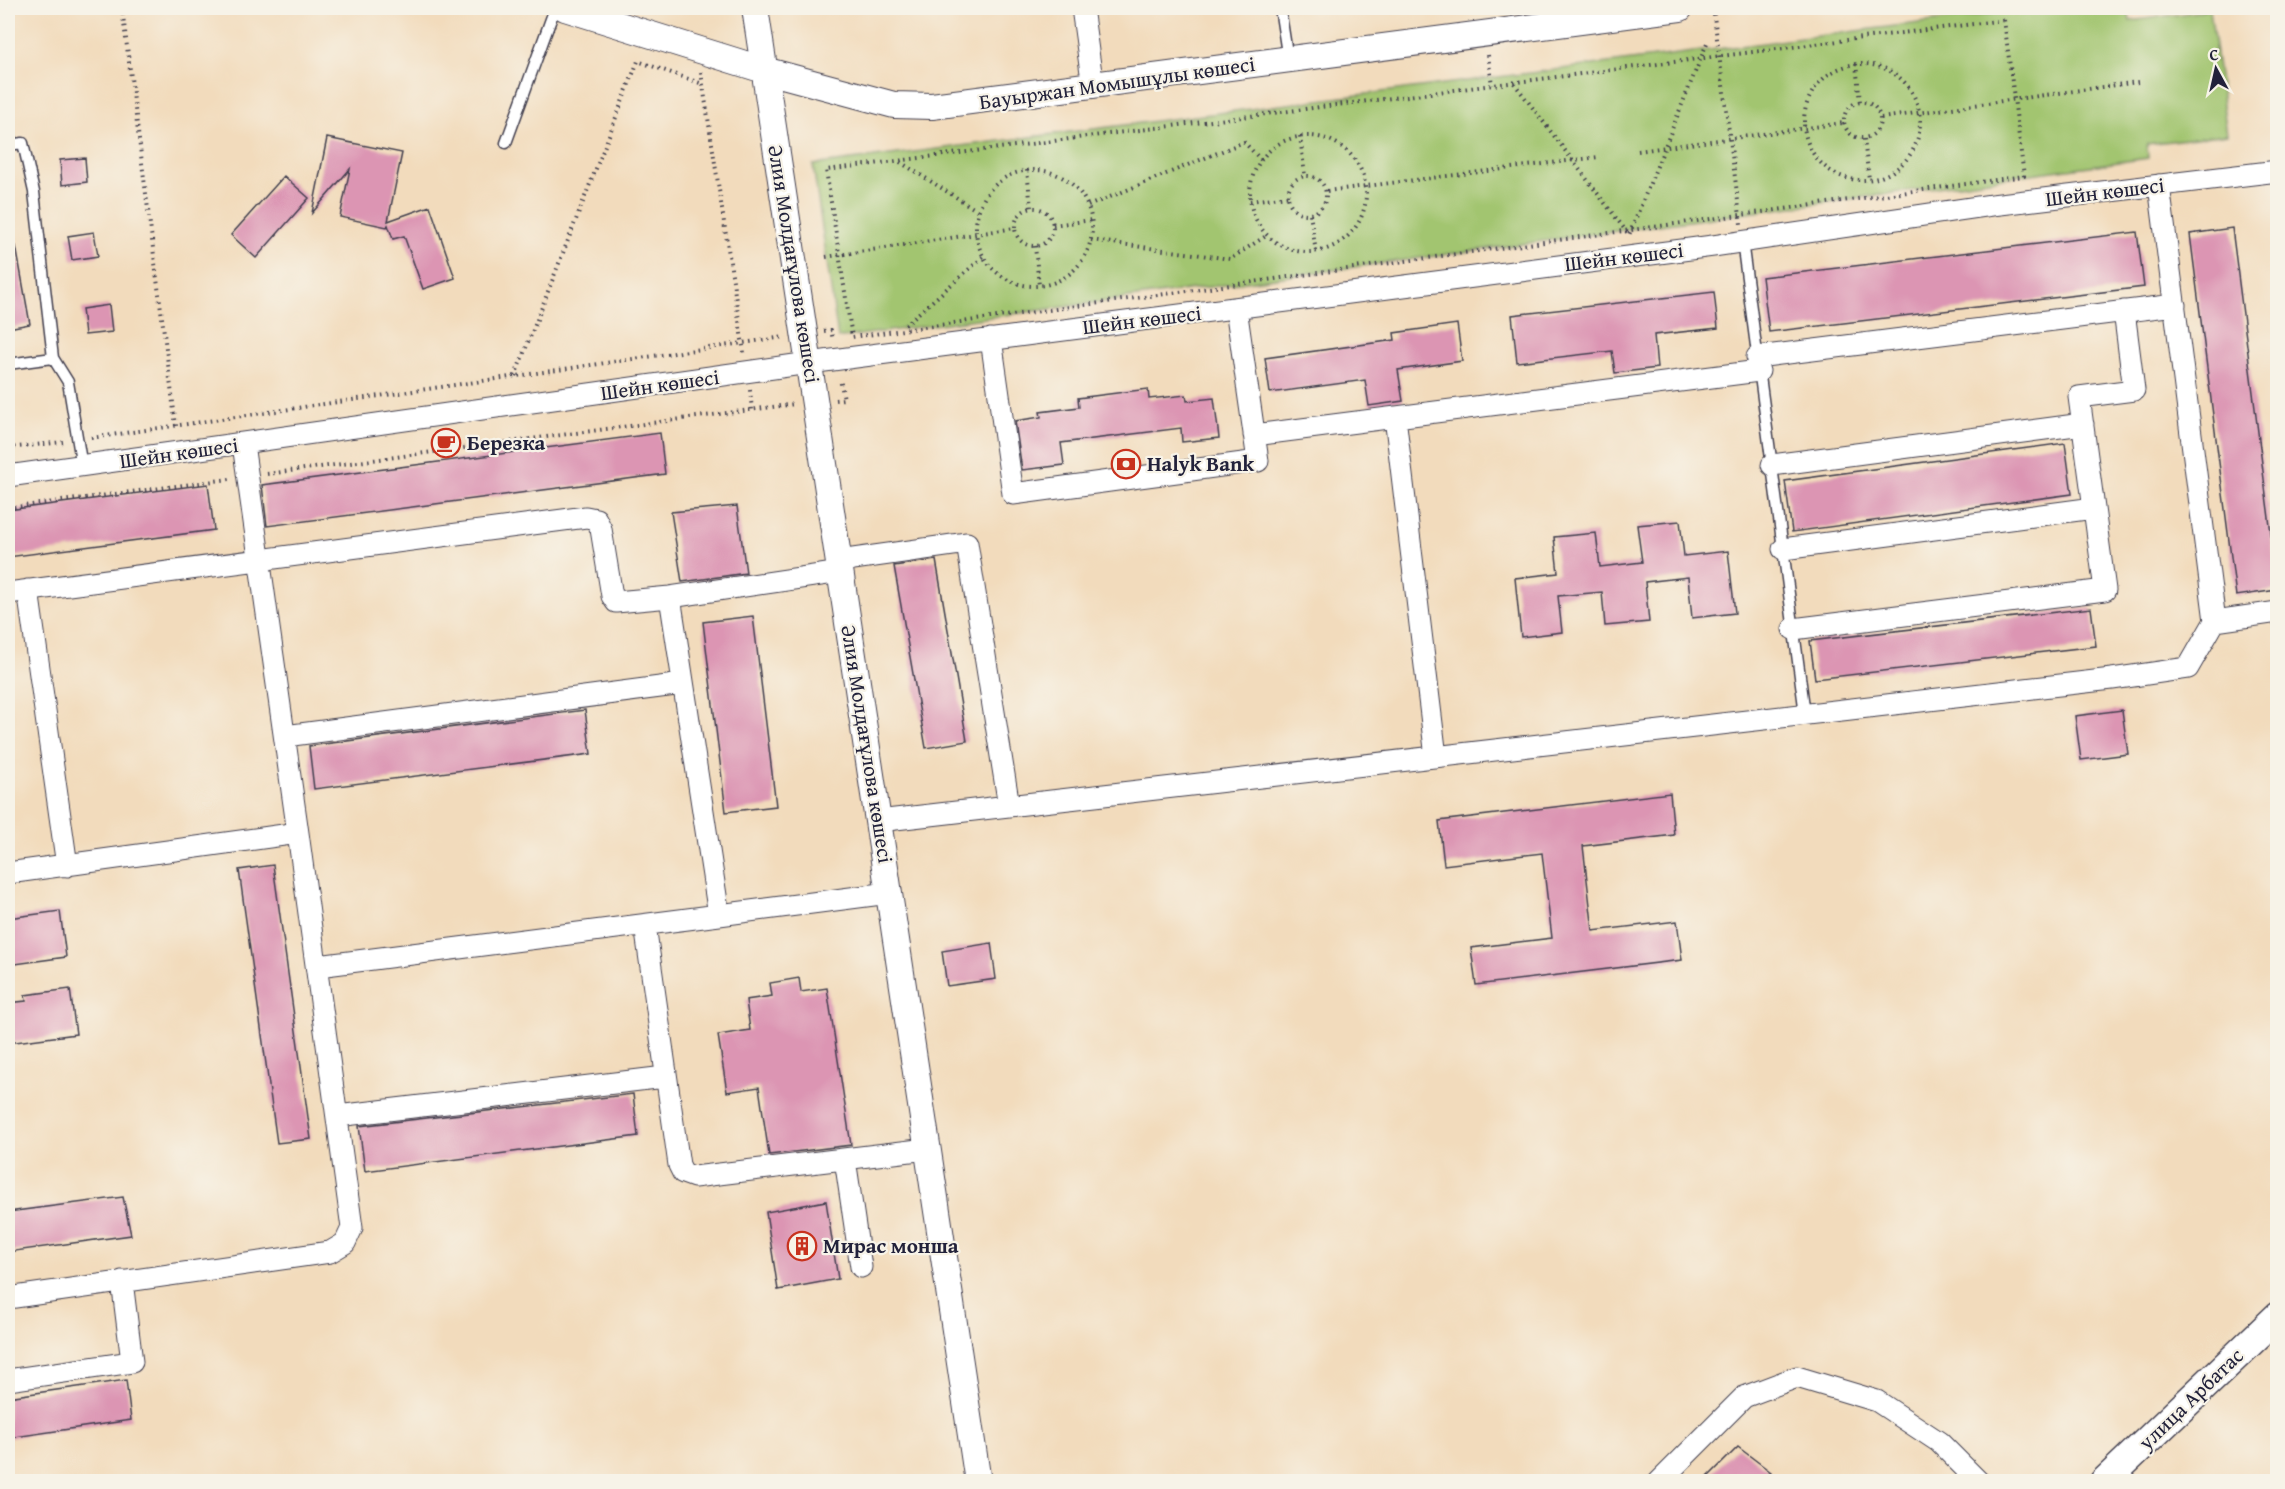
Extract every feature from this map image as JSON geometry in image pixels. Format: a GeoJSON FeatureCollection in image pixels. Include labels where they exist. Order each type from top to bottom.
{"type":"FeatureCollection","features":[{"type":"Feature","properties":{"kind":"main road","name":"улица Арбатас"},"geometry":{"type":"LineString","coordinates":[[2104,1482],[2277,1316]]}},
{"type":"Feature","properties":{"kind":"street","name":"Бауыржан Момышұлы көшесі"},"geometry":{"type":"LineString","coordinates":[[565,8],[764,70],[894,105],[932,106],[1093,87],[1680,8]]}},
{"type":"Feature","properties":{"kind":"street","name":"Әлия Молдағұлова көшесі"},"geometry":{"type":"LineString","coordinates":[[755,8],[978,1482]]}},
{"type":"Feature","properties":{"kind":"street"},"geometry":{"type":"LineString","coordinates":[[1082,8],[1093,87]]}},
{"type":"Feature","properties":{"kind":"street","name":"Шейн көшесі"},"geometry":{"type":"LineString","coordinates":[[8,476],[808,363],[1742,242],[1992,205],[2277,171]]}},
{"type":"Feature","properties":{"kind":"street"},"geometry":{"type":"LineString","coordinates":[[878,821],[2112,679],[2188,668],[2215,621],[2159,185]]}},
{"type":"Feature","properties":{"kind":"street"},"geometry":{"type":"LineString","coordinates":[[1254,435],[1395,417],[2175,305]]}},
{"type":"Feature","properties":{"kind":"street"},"geometry":{"type":"LineString","coordinates":[[991,339],[1013,494],[1258,461],[1236,308]]}},
{"type":"Feature","properties":{"kind":"street"},"geometry":{"type":"LineString","coordinates":[[1793,629],[2105,590],[2079,397],[2134,390],[2124,311]]}},
{"type":"Feature","properties":{"kind":"street"},"geometry":{"type":"LineString","coordinates":[[1395,417],[1436,757]]}},
{"type":"Feature","properties":{"kind":"street"},"geometry":{"type":"LineString","coordinates":[[1772,465],[2083,424]]}},
{"type":"Feature","properties":{"kind":"street"},"geometry":{"type":"LineString","coordinates":[[8,1298],[330,1252],[345,1243],[352,1228],[318,966],[243,444]]}},
{"type":"Feature","properties":{"kind":"street"},"geometry":{"type":"LineString","coordinates":[[1783,549],[2094,508]]}},
{"type":"Feature","properties":{"kind":"street"},"geometry":{"type":"LineString","coordinates":[[67,866],[18,591],[586,517],[596,519],[601,529],[612,596],[616,602],[670,597],[967,543],[1009,806]]}},
{"type":"Feature","properties":{"kind":"street"},"geometry":{"type":"LineString","coordinates":[[670,597],[719,915]]}},
{"type":"Feature","properties":{"kind":"street"},"geometry":{"type":"LineString","coordinates":[[2215,621],[2277,612]]}},
{"type":"Feature","properties":{"kind":"street"},"geometry":{"type":"LineString","coordinates":[[285,736],[683,684]]}},
{"type":"Feature","properties":{"kind":"street"},"geometry":{"type":"LineString","coordinates":[[8,873],[298,833]]}},
{"type":"Feature","properties":{"kind":"street"},"geometry":{"type":"LineString","coordinates":[[318,966],[889,893]]}},
{"type":"Feature","properties":{"kind":"street"},"geometry":{"type":"LineString","coordinates":[[645,925],[665,1077],[679,1165],[683,1173],[694,1177],[927,1149]]}},
{"type":"Feature","properties":{"kind":"street"},"geometry":{"type":"LineString","coordinates":[[337,1116],[665,1077]]}},
{"type":"Feature","properties":{"kind":"street"},"geometry":{"type":"LineString","coordinates":[[845,1159],[861,1267]]}},
{"type":"Feature","properties":{"kind":"street"},"geometry":{"type":"LineString","coordinates":[[8,1380],[132,1362],[122,1281]]}},
{"type":"Feature","properties":{"kind":"street"},"geometry":{"type":"LineString","coordinates":[[1659,1482],[1744,1397],[1797,1377],[1877,1401],[1939,1442],[1979,1482]]}},
{"type":"Feature","properties":{"kind":"lane"},"geometry":{"type":"LineString","coordinates":[[506,143],[555,8]]}},
{"type":"Feature","properties":{"kind":"lane"},"geometry":{"type":"LineString","coordinates":[[1280,8],[1288,60]]}},
{"type":"Feature","properties":{"kind":"lane"},"geometry":{"type":"LineString","coordinates":[[8,145],[23,143],[34,192],[53,358],[68,382],[82,466]]}},
{"type":"Feature","properties":{"kind":"lane"},"geometry":{"type":"LineString","coordinates":[[1742,242],[1805,714]]}},
{"type":"Feature","properties":{"kind":"lane"},"geometry":{"type":"LineString","coordinates":[[8,364],[53,358]]}},
{"type":"Feature","properties":{"kind":"path"},"geometry":{"type":"LineString","coordinates":[[122,8],[176,426]]}},
{"type":"Feature","properties":{"kind":"path"},"geometry":{"type":"LineString","coordinates":[[1713,8],[1741,214],[1742,242]]}},
{"type":"Feature","properties":{"kind":"path"},"geometry":{"type":"LineString","coordinates":[[1626,230],[852,337],[826,170],[2004,20],[2024,176],[1632,229]]}},
{"type":"Feature","properties":{"kind":"path"},"geometry":{"type":"LineString","coordinates":[[1486,34],[1492,85]]}},
{"type":"Feature","properties":{"kind":"path"},"geometry":{"type":"LineString","coordinates":[[1514,82],[1629,235],[1707,43]]}},
{"type":"Feature","properties":{"kind":"path"},"geometry":{"type":"LineString","coordinates":[[514,377],[638,61],[703,84],[752,410]]}},
{"type":"Feature","properties":{"kind":"path"},"geometry":{"type":"LineString","coordinates":[[1856,64],[1860,102]]}},
{"type":"Feature","properties":{"kind":"path"},"geometry":{"type":"LineString","coordinates":[[1856,64],[1876,65],[1894,73],[1909,87],[1919,112],[1920,124],[1916,144],[1905,161],[1890,173],[1869,179],[1852,179],[1834,173],[1820,162],[1809,147],[1804,129],[1804,111],[1811,93],[1822,79],[1838,69],[1856,64]]}},
{"type":"Feature","properties":{"kind":"path"},"geometry":{"type":"LineString","coordinates":[[1881,118],[2138,82]]}},
{"type":"Feature","properties":{"kind":"path"},"geometry":{"type":"LineString","coordinates":[[1860,102],[1875,108],[1881,118],[1878,131],[1864,139],[1849,134],[1843,123],[1845,111],[1860,102]]}},
{"type":"Feature","properties":{"kind":"path"},"geometry":{"type":"LineString","coordinates":[[1638,151],[1843,123]]}},
{"type":"Feature","properties":{"kind":"path"},"geometry":{"type":"LineString","coordinates":[[1300,136],[1305,176]]}},
{"type":"Feature","properties":{"kind":"path"},"geometry":{"type":"LineString","coordinates":[[1300,136],[1319,137],[1337,144],[1352,156],[1363,173],[1365,186],[1364,211],[1356,229],[1342,243],[1317,252],[1305,253],[1286,249],[1266,236],[1257,225],[1250,201],[1249,187],[1254,169],[1281,142],[1300,136]]}},
{"type":"Feature","properties":{"kind":"path"},"geometry":{"type":"LineString","coordinates":[[1864,139],[1869,179]]}},
{"type":"Feature","properties":{"kind":"path"},"geometry":{"type":"LineString","coordinates":[[1088,206],[1244,142],[1261,160]]}},
{"type":"Feature","properties":{"kind":"path"},"geometry":{"type":"LineString","coordinates":[[1327,191],[1599,157]]}},
{"type":"Feature","properties":{"kind":"path"},"geometry":{"type":"LineString","coordinates":[[898,161],[978,211]]}},
{"type":"Feature","properties":{"kind":"path"},"geometry":{"type":"LineString","coordinates":[[1027,170],[1031,208]]}},
{"type":"Feature","properties":{"kind":"path"},"geometry":{"type":"LineString","coordinates":[[1027,170],[1049,171],[1067,179],[1082,193],[1088,206],[1092,220],[1088,251],[1077,268],[1061,280],[1039,286],[1023,286],[1006,279],[991,268],[976,234],[978,211],[983,198],[995,184],[1011,174],[1027,170]]}},
{"type":"Feature","properties":{"kind":"path"},"geometry":{"type":"LineString","coordinates":[[1305,176],[1317,178],[1327,191],[1323,207],[1310,214],[1294,210],[1288,196],[1293,182],[1305,176]]}},
{"type":"Feature","properties":{"kind":"path"},"geometry":{"type":"LineString","coordinates":[[1250,201],[1288,196]]}},
{"type":"Feature","properties":{"kind":"path"},"geometry":{"type":"LineString","coordinates":[[1031,208],[1048,214],[1053,225],[1046,241],[1035,246],[1023,242],[1015,228],[1020,214],[1031,208]]}},
{"type":"Feature","properties":{"kind":"path"},"geometry":{"type":"LineString","coordinates":[[1310,214],[1317,252]]}},
{"type":"Feature","properties":{"kind":"path"},"geometry":{"type":"LineString","coordinates":[[1053,225],[1092,220]]}},
{"type":"Feature","properties":{"kind":"path"},"geometry":{"type":"LineString","coordinates":[[826,257],[1015,228]]}},
{"type":"Feature","properties":{"kind":"path"},"geometry":{"type":"LineString","coordinates":[[1091,240],[1230,259],[1266,236]]}},
{"type":"Feature","properties":{"kind":"path"},"geometry":{"type":"LineString","coordinates":[[1035,246],[1039,286]]}},
{"type":"Feature","properties":{"kind":"path"},"geometry":{"type":"LineString","coordinates":[[905,326],[984,256]]}},
{"type":"Feature","properties":{"kind":"path"},"geometry":{"type":"LineString","coordinates":[[8,508],[814,402]]}},
{"type":"Feature","properties":{"kind":"green space"},"geometry":{"type":"Polygon","coordinates":[[[2036,8],[2128,8],[2130,21],[2210,10],[2227,134],[2147,144],[2148,158],[838,338],[813,165],[2036,8]]]}},
{"type":"Feature","properties":{"kind":"building"},"geometry":{"type":"Polygon","coordinates":[[[327,138],[402,153],[388,221],[430,206],[455,278],[423,289],[404,236],[393,239],[388,225],[387,227],[340,217],[350,169],[312,213],[327,138]]]}},
{"type":"Feature","properties":{"kind":"building"},"geometry":{"type":"Polygon","coordinates":[[[85,158],[87,182],[62,185],[60,160],[85,158]]]}},
{"type":"Feature","properties":{"kind":"building"},"geometry":{"type":"Polygon","coordinates":[[[284,176],[309,198],[256,258],[231,235],[284,176]]]}},
{"type":"Feature","properties":{"kind":"building"},"geometry":{"type":"Polygon","coordinates":[[[2232,228],[2277,581],[2277,590],[2236,596],[2190,234],[2232,228]]]}},
{"type":"Feature","properties":{"kind":"building"},"geometry":{"type":"Polygon","coordinates":[[[94,232],[98,256],[72,260],[68,236],[94,232]]]}},
{"type":"Feature","properties":{"kind":"building"},"geometry":{"type":"Polygon","coordinates":[[[2137,232],[2144,287],[1769,332],[1762,277],[2137,232]]]}},
{"type":"Feature","properties":{"kind":"building"},"geometry":{"type":"Polygon","coordinates":[[[16,246],[30,324],[8,328],[8,247],[16,246]]]}},
{"type":"Feature","properties":{"kind":"building"},"geometry":{"type":"Polygon","coordinates":[[[1714,292],[1718,328],[1654,335],[1657,368],[1615,373],[1612,351],[1517,362],[1512,315],[1714,292]]]}},
{"type":"Feature","properties":{"kind":"building"},"geometry":{"type":"Polygon","coordinates":[[[109,305],[112,332],[85,335],[82,309],[109,305]]]}},
{"type":"Feature","properties":{"kind":"building"},"geometry":{"type":"Polygon","coordinates":[[[1457,324],[1462,361],[1398,370],[1403,401],[1369,406],[1365,380],[1270,393],[1265,358],[1395,340],[1394,333],[1457,324]]]}},
{"type":"Feature","properties":{"kind":"building"},"geometry":{"type":"Polygon","coordinates":[[[1148,389],[1149,399],[1186,395],[1187,401],[1214,398],[1219,438],[1182,442],[1181,428],[1061,443],[1064,465],[1022,470],[1015,421],[1041,417],[1040,412],[1079,407],[1078,398],[1148,389]]]}},
{"type":"Feature","properties":{"kind":"building"},"geometry":{"type":"Polygon","coordinates":[[[660,433],[665,474],[267,526],[262,485],[660,433]]]}},
{"type":"Feature","properties":{"kind":"building"},"geometry":{"type":"Polygon","coordinates":[[[2065,443],[2072,494],[1792,532],[1785,481],[2065,443]]]}},
{"type":"Feature","properties":{"kind":"building"},"geometry":{"type":"Polygon","coordinates":[[[208,484],[214,530],[8,557],[8,510],[208,484]]]}},
{"type":"Feature","properties":{"kind":"building"},"geometry":{"type":"Polygon","coordinates":[[[737,506],[746,573],[682,582],[671,512],[737,506]]]}},
{"type":"Feature","properties":{"kind":"building"},"geometry":{"type":"Polygon","coordinates":[[[1680,521],[1684,556],[1728,551],[1735,613],[1692,618],[1688,577],[1645,582],[1649,622],[1605,626],[1602,592],[1558,596],[1562,632],[1521,637],[1515,578],[1558,573],[1554,537],[1596,533],[1600,567],[1642,562],[1637,525],[1680,521]]]}},
{"type":"Feature","properties":{"kind":"building"},"geometry":{"type":"Polygon","coordinates":[[[936,560],[967,741],[926,748],[894,566],[936,560]]]}},
{"type":"Feature","properties":{"kind":"building"},"geometry":{"type":"Polygon","coordinates":[[[2091,608],[2096,646],[1815,679],[1810,641],[2091,608]]]}},
{"type":"Feature","properties":{"kind":"building"},"geometry":{"type":"Polygon","coordinates":[[[753,616],[776,806],[726,812],[703,622],[753,616]]]}},
{"type":"Feature","properties":{"kind":"building"},"geometry":{"type":"Polygon","coordinates":[[[585,710],[591,754],[314,789],[309,746],[585,710]]]}},
{"type":"Feature","properties":{"kind":"building"},"geometry":{"type":"Polygon","coordinates":[[[2122,710],[2128,754],[2081,760],[2075,716],[2122,710]]]}},
{"type":"Feature","properties":{"kind":"building"},"geometry":{"type":"Polygon","coordinates":[[[1670,793],[1674,835],[1583,846],[1593,931],[1677,921],[1682,960],[1476,985],[1471,948],[1552,938],[1542,853],[1444,865],[1439,821],[1670,793]]]}},
{"type":"Feature","properties":{"kind":"building"},"geometry":{"type":"Polygon","coordinates":[[[273,865],[311,1139],[277,1143],[239,870],[273,865]]]}},
{"type":"Feature","properties":{"kind":"building"},"geometry":{"type":"Polygon","coordinates":[[[60,911],[66,957],[8,965],[8,918],[60,911]]]}},
{"type":"Feature","properties":{"kind":"building"},"geometry":{"type":"Polygon","coordinates":[[[991,943],[996,979],[947,986],[942,951],[991,943]]]}},
{"type":"Feature","properties":{"kind":"building"},"geometry":{"type":"Polygon","coordinates":[[[799,978],[801,992],[827,988],[851,1145],[769,1155],[759,1087],[727,1092],[718,1035],[750,1030],[746,1000],[772,996],[770,983],[799,978]]]}},
{"type":"Feature","properties":{"kind":"building"},"geometry":{"type":"Polygon","coordinates":[[[70,989],[76,1034],[8,1043],[8,1003],[26,1001],[25,995],[70,989]]]}},
{"type":"Feature","properties":{"kind":"building"},"geometry":{"type":"Polygon","coordinates":[[[633,1094],[638,1136],[365,1171],[359,1126],[633,1094]]]}},
{"type":"Feature","properties":{"kind":"building"},"geometry":{"type":"Polygon","coordinates":[[[123,1197],[131,1235],[8,1252],[8,1212],[123,1197]]]}},
{"type":"Feature","properties":{"kind":"building","name":"Мирас монша"},"geometry":{"type":"Polygon","coordinates":[[[826,1201],[838,1279],[778,1290],[766,1212],[826,1201]]]}},
{"type":"Feature","properties":{"kind":"building"},"geometry":{"type":"Polygon","coordinates":[[[126,1380],[131,1420],[8,1438],[8,1397],[126,1380]]]}},
{"type":"Feature","properties":{"kind":"building"},"geometry":{"type":"Polygon","coordinates":[[[1738,1447],[1771,1472],[1761,1482],[1703,1482],[1738,1447]]]}},
{"type":"Feature","properties":{"kind":"place","name":"Березка"},"geometry":{"type":"Point","coordinates":[446,443]}},
{"type":"Feature","properties":{"kind":"place","name":"Halyk Bank"},"geometry":{"type":"Point","coordinates":[1126,464]}},
{"type":"Feature","properties":{"kind":"place","name":"Мирас монша"},"geometry":{"type":"Point","coordinates":[802,1246]}}]}
